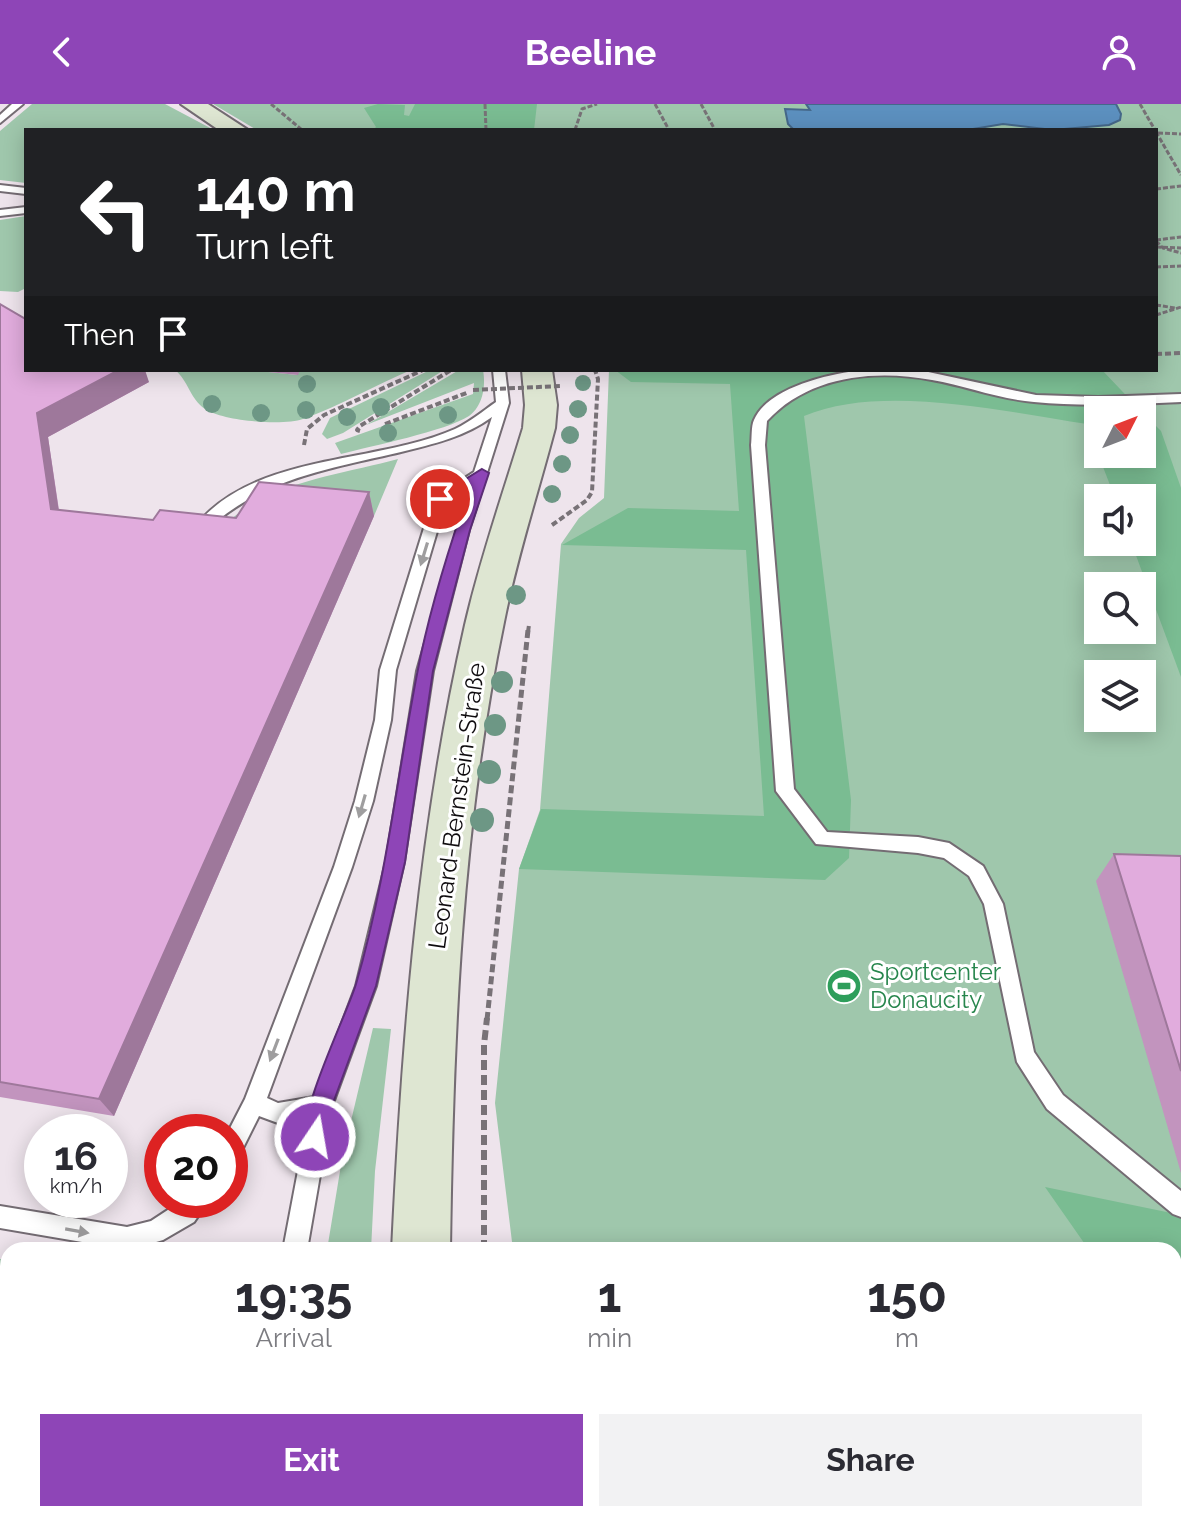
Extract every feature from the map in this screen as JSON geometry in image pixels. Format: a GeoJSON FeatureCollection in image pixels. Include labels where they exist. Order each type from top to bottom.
{"type":"FeatureCollection","features":[{"type":"Feature","properties":{"kind":"main road"},"geometry":{"type":"LineString","coordinates":[[192,104],[233,128]]}},
{"type":"Feature","properties":{"kind":"main road","name":"Leonard-Bernstein-Straße"},"geometry":{"type":"LineString","coordinates":[[421,1242],[428,1036],[454,799],[484,625],[539,428],[541,395],[549,378]]}},
{"type":"Feature","properties":{"kind":"lane"},"geometry":{"type":"LineString","coordinates":[[0,120],[18,104]]}},
{"type":"Feature","properties":{"kind":"lane"},"geometry":{"type":"LineString","coordinates":[[0,188],[24,191]]}},
{"type":"Feature","properties":{"kind":"lane"},"geometry":{"type":"LineString","coordinates":[[0,197],[24,200]]}},
{"type":"Feature","properties":{"kind":"lane"},"geometry":{"type":"LineString","coordinates":[[0,213],[24,210]]}},
{"type":"Feature","properties":{"kind":"lane"},"geometry":{"type":"LineString","coordinates":[[296,1240],[321,1106],[366,986],[395,862],[425,671],[462,530],[503,403],[499,372]]}},
{"type":"Feature","properties":{"kind":"lane"},"geometry":{"type":"LineString","coordinates":[[1181,398],[1083,401],[1015,396],[920,374],[873,374],[803,388],[781,399],[760,420],[758,445],[785,791],[822,839],[949,851],[976,871],[993,904],[1024,1055],[1055,1102],[1181,1206]]}},
{"type":"Feature","properties":{"kind":"lane"},"geometry":{"type":"LineString","coordinates":[[200,529],[210,515],[238,495],[299,474],[426,443],[461,431],[503,403]]}},
{"type":"Feature","properties":{"kind":"lane"},"geometry":{"type":"LineString","coordinates":[[248,1116],[343,867],[360,814],[383,720],[388,670],[440,499],[482,473]]}},
{"type":"Feature","properties":{"kind":"lane"},"geometry":{"type":"LineString","coordinates":[[254,1104],[278,1113],[321,1106]]}},
{"type":"Feature","properties":{"kind":"lane"},"geometry":{"type":"LineString","coordinates":[[0,1217],[127,1239],[155,1232],[179,1218]]}},
{"type":"Feature","properties":{"kind":"path"},"geometry":{"type":"LineString","coordinates":[[271,104],[300,128]]}},
{"type":"Feature","properties":{"kind":"path"},"geometry":{"type":"LineString","coordinates":[[485,104],[486,128]]}},
{"type":"Feature","properties":{"kind":"path"},"geometry":{"type":"LineString","coordinates":[[576,128],[582,109],[597,104]]}},
{"type":"Feature","properties":{"kind":"path"},"geometry":{"type":"LineString","coordinates":[[655,104],[668,128]]}},
{"type":"Feature","properties":{"kind":"path"},"geometry":{"type":"LineString","coordinates":[[701,104],[714,128]]}},
{"type":"Feature","properties":{"kind":"path"},"geometry":{"type":"LineString","coordinates":[[1140,104],[1154,128]]}},
{"type":"Feature","properties":{"kind":"path"},"geometry":{"type":"LineString","coordinates":[[1158,132],[1181,134]]}},
{"type":"Feature","properties":{"kind":"path"},"geometry":{"type":"LineString","coordinates":[[1158,135],[1181,175]]}},
{"type":"Feature","properties":{"kind":"path"},"geometry":{"type":"LineString","coordinates":[[1158,189],[1181,186]]}},
{"type":"Feature","properties":{"kind":"path"},"geometry":{"type":"LineString","coordinates":[[1158,240],[1181,237]]}},
{"type":"Feature","properties":{"kind":"path"},"geometry":{"type":"LineString","coordinates":[[1158,242],[1163,248]]}},
{"type":"Feature","properties":{"kind":"path"},"geometry":{"type":"LineString","coordinates":[[1158,247],[1181,251]]}},
{"type":"Feature","properties":{"kind":"path"},"geometry":{"type":"LineString","coordinates":[[1158,267],[1181,266]]}},
{"type":"Feature","properties":{"kind":"path"},"geometry":{"type":"LineString","coordinates":[[1158,305],[1179,308]]}},
{"type":"Feature","properties":{"kind":"path"},"geometry":{"type":"LineString","coordinates":[[1158,314],[1179,308]]}},
{"type":"Feature","properties":{"kind":"path"},"geometry":{"type":"LineString","coordinates":[[1158,354],[1181,353]]}},
{"type":"Feature","properties":{"kind":"path"},"geometry":{"type":"LineString","coordinates":[[299,474],[307,429],[324,415],[419,372]]}},
{"type":"Feature","properties":{"kind":"path"},"geometry":{"type":"LineString","coordinates":[[448,372],[357,430],[373,428],[473,390],[549,378]]}},
{"type":"Feature","properties":{"kind":"path"},"geometry":{"type":"LineString","coordinates":[[547,528],[587,500],[592,492],[598,379],[596,372]]}},
{"type":"Feature","properties":{"kind":"path"},"geometry":{"type":"LineString","coordinates":[[484,1242],[484,1045],[529,624]]}},
{"type":"Feature","properties":{"kind":"green space"},"geometry":{"type":"Polygon","coordinates":[[[32,104],[165,104],[210,128],[24,128],[24,183],[0,180],[0,131],[32,104]]]}},
{"type":"Feature","properties":{"kind":"green space","name":"Sportcenter Donaucity"},"geometry":{"type":"Polygon","coordinates":[[[213,104],[1181,104],[1181,1242],[512,1242],[495,1103],[519,869],[540,810],[561,544],[579,518],[604,498],[609,372],[1158,372],[1158,128],[254,128],[213,104]]]}},
{"type":"Feature","properties":{"kind":"green space"},"geometry":{"type":"Polygon","coordinates":[[[378,104],[405,105],[404,115],[409,116],[415,104],[537,104],[534,128],[375,128],[364,108],[378,104]]]}},
{"type":"Feature","properties":{"kind":"green space"},"geometry":{"type":"Polygon","coordinates":[[[24,216],[24,289],[18,292],[0,291],[0,220],[24,216]]]}},
{"type":"Feature","properties":{"kind":"green space"},"geometry":{"type":"Polygon","coordinates":[[[177,372],[297,375],[299,372],[407,372],[317,414],[282,422],[253,421],[213,413],[200,405],[177,372]]]}},
{"type":"Feature","properties":{"kind":"green space"},"geometry":{"type":"Polygon","coordinates":[[[426,372],[441,372],[343,433],[327,439],[322,434],[330,418],[426,372]]]}},
{"type":"Feature","properties":{"kind":"green space"},"geometry":{"type":"Polygon","coordinates":[[[456,372],[483,372],[482,395],[478,407],[469,416],[426,433],[341,454],[335,443],[473,394],[474,383],[366,425],[456,372]]]}},
{"type":"Feature","properties":{"kind":"green space"},"geometry":{"type":"Polygon","coordinates":[[[618,372],[1104,372],[1127,396],[1084,396],[1084,424],[982,407],[906,401],[835,406],[804,416],[851,800],[849,858],[825,880],[519,869],[541,809],[764,816],[746,550],[562,545],[628,508],[739,511],[730,384],[631,382],[618,372]]]}},
{"type":"Feature","properties":{"kind":"green space"},"geometry":{"type":"Polygon","coordinates":[[[1156,426],[1161,431],[1181,488],[1181,677],[1156,610],[1156,572],[1142,572],[1136,556],[1156,556],[1156,484],[1110,484],[1103,468],[1156,468],[1156,426]]]}},
{"type":"Feature","properties":{"kind":"green space"},"geometry":{"type":"Polygon","coordinates":[[[398,459],[374,516],[266,506],[228,522],[245,508],[286,488],[398,459]]]}},
{"type":"Feature","properties":{"kind":"green space"},"geometry":{"type":"Polygon","coordinates":[[[373,1028],[391,1029],[375,1171],[371,1242],[328,1242],[342,1159],[373,1028]]]}},
{"type":"Feature","properties":{"kind":"green space"},"geometry":{"type":"Polygon","coordinates":[[[1045,1187],[1181,1215],[1181,1242],[1083,1242],[1045,1187]]]}},
{"type":"Feature","properties":{"kind":"water"},"geometry":{"type":"Polygon","coordinates":[[[806,104],[1116,104],[1121,114],[1120,120],[1109,125],[1075,128],[1003,124],[979,128],[792,128],[788,124],[785,109],[810,110],[806,104]]]}},
{"type":"Feature","properties":{"kind":"building"},"geometry":{"type":"Polygon","coordinates":[[[0,304],[24,318],[24,372],[115,372],[37,413],[51,509],[153,520],[160,510],[236,518],[259,482],[369,492],[99,1099],[0,1082],[0,304]]]}},
{"type":"Feature","properties":{"kind":"building"},"geometry":{"type":"Polygon","coordinates":[[[1114,854],[1181,856],[1181,1071],[1114,854]]]}},
{"type":"Feature","properties":{"kind":"place","name":"Sportcenter Donaucity"},"geometry":{"type":"Point","coordinates":[844,986]}},
{"type":"Feature","properties":{"kind":"route"},"geometry":{"type":"LineString","coordinates":[[315,1137],[321,1106],[366,986],[395,862],[425,671],[462,530],[482,473],[440,499]]}}]}
